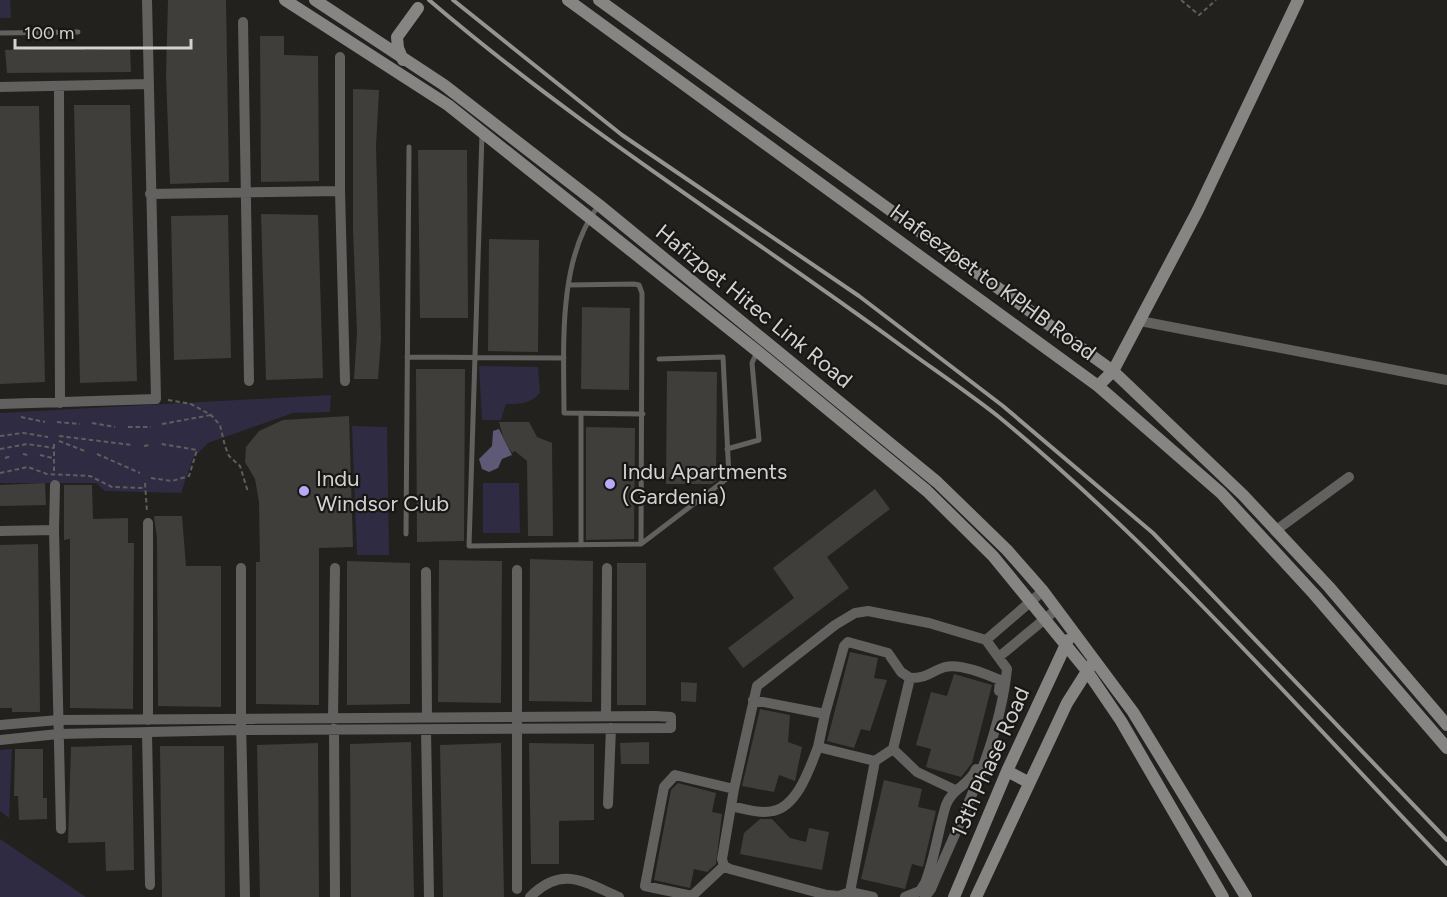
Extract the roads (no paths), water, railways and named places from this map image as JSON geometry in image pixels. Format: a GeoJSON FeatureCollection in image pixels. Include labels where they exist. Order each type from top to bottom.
{"type":"FeatureCollection","features":[{"type":"Feature","properties":{"kind":"main road"},"geometry":{"type":"LineString","coordinates":[[285,0],[448,105],[757,351],[927,491],[993,555],[1087,670],[1121,721],[1223,897]]}},
{"type":"Feature","properties":{"kind":"main road","name":"Hafizpet Hitec Link Road"},"geometry":{"type":"LineString","coordinates":[[315,0],[444,86],[599,205],[937,482],[1007,550],[1058,609],[1133,712],[1246,897]]}},
{"type":"Feature","properties":{"kind":"main road","name":"Hafeezpet to KPHB Road"},"geometry":{"type":"LineString","coordinates":[[568,0],[1098,386],[1113,371],[1203,200],[1298,0]]}},
{"type":"Feature","properties":{"kind":"main road"},"geometry":{"type":"LineString","coordinates":[[599,0],[1113,371],[1242,495],[1329,587],[1447,725]]}},
{"type":"Feature","properties":{"kind":"main road"},"geometry":{"type":"LineString","coordinates":[[403,60],[398,48],[397,37],[418,8]]}},
{"type":"Feature","properties":{"kind":"main road"},"geometry":{"type":"LineString","coordinates":[[1098,386],[1221,493],[1314,594],[1447,748]]}},
{"type":"Feature","properties":{"kind":"main road","name":"13th Phase Road"},"geometry":{"type":"LineString","coordinates":[[954,897],[1007,771],[1073,630]]}},
{"type":"Feature","properties":{"kind":"main road","name":"13th Phase Road"},"geometry":{"type":"LineString","coordinates":[[976,897],[1067,703],[1095,659]]}},
{"type":"Feature","properties":{"kind":"main road"},"geometry":{"type":"LineString","coordinates":[[1121,721],[1133,712]]}},
{"type":"Feature","properties":{"kind":"main road"},"geometry":{"type":"LineString","coordinates":[[1007,771],[1028,782]]}},
{"type":"Feature","properties":{"kind":"street"},"geometry":{"type":"LineString","coordinates":[[0,404],[156,399],[147,0]]}},
{"type":"Feature","properties":{"kind":"street"},"geometry":{"type":"LineString","coordinates":[[243,22],[249,381]]}},
{"type":"Feature","properties":{"kind":"street"},"geometry":{"type":"LineString","coordinates":[[340,57],[340,190],[345,381]]}},
{"type":"Feature","properties":{"kind":"street"},"geometry":{"type":"LineString","coordinates":[[0,87],[149,84]]}},
{"type":"Feature","properties":{"kind":"street"},"geometry":{"type":"LineString","coordinates":[[59,87],[60,403]]}},
{"type":"Feature","properties":{"kind":"street"},"geometry":{"type":"LineString","coordinates":[[150,194],[340,190]]}},
{"type":"Feature","properties":{"kind":"street"},"geometry":{"type":"LineString","coordinates":[[1140,321],[1447,380]]}},
{"type":"Feature","properties":{"kind":"street"},"geometry":{"type":"LineString","coordinates":[[1275,531],[1349,477]]}},
{"type":"Feature","properties":{"kind":"street"},"geometry":{"type":"LineString","coordinates":[[54,479],[61,829]]}},
{"type":"Feature","properties":{"kind":"street"},"geometry":{"type":"LineString","coordinates":[[148,523],[148,720]]}},
{"type":"Feature","properties":{"kind":"street"},"geometry":{"type":"LineString","coordinates":[[0,531],[54,530]]}},
{"type":"Feature","properties":{"kind":"street"},"geometry":{"type":"LineString","coordinates":[[606,716],[607,567]]}},
{"type":"Feature","properties":{"kind":"street"},"geometry":{"type":"LineString","coordinates":[[241,568],[241,726],[245,897]]}},
{"type":"Feature","properties":{"kind":"street"},"geometry":{"type":"LineString","coordinates":[[335,568],[333,724],[335,897]]}},
{"type":"Feature","properties":{"kind":"street"},"geometry":{"type":"LineString","coordinates":[[517,570],[517,889]]}},
{"type":"Feature","properties":{"kind":"street"},"geometry":{"type":"LineString","coordinates":[[426,572],[429,897]]}},
{"type":"Feature","properties":{"kind":"street"},"geometry":{"type":"LineString","coordinates":[[986,640],[1043,591]]}},
{"type":"Feature","properties":{"kind":"street"},"geometry":{"type":"LineString","coordinates":[[1000,656],[1058,609]]}},
{"type":"Feature","properties":{"kind":"street"},"geometry":{"type":"LineString","coordinates":[[723,866],[722,859],[734,789],[757,686],[835,625],[855,613],[867,611],[929,623],[986,640],[1000,656],[1007,669],[1006,683],[988,753],[931,889],[925,897]]}},
{"type":"Feature","properties":{"kind":"street"},"geometry":{"type":"LineString","coordinates":[[731,806],[765,812],[784,806],[808,773],[818,747],[825,714],[846,643],[888,653],[901,672],[910,678],[928,677],[942,668],[956,667],[1000,680],[1000,687],[973,775],[955,790],[946,804],[925,883],[920,891],[905,897]]}},
{"type":"Feature","properties":{"kind":"street"},"geometry":{"type":"LineString","coordinates":[[850,892],[875,761],[893,749],[910,678]]}},
{"type":"Feature","properties":{"kind":"street"},"geometry":{"type":"LineString","coordinates":[[753,700],[825,714]]}},
{"type":"Feature","properties":{"kind":"street"},"geometry":{"type":"LineString","coordinates":[[0,740],[58,734],[147,733],[241,726],[333,724],[427,724],[517,729],[671,728],[671,717],[517,717],[427,724]]}},
{"type":"Feature","properties":{"kind":"street"},"geometry":{"type":"LineString","coordinates":[[0,725],[58,720],[148,720],[241,726]]}},
{"type":"Feature","properties":{"kind":"street"},"geometry":{"type":"LineString","coordinates":[[608,804],[610,728]]}},
{"type":"Feature","properties":{"kind":"street"},"geometry":{"type":"LineString","coordinates":[[147,733],[150,885]]}},
{"type":"Feature","properties":{"kind":"street"},"geometry":{"type":"LineString","coordinates":[[818,747],[875,761]]}},
{"type":"Feature","properties":{"kind":"street"},"geometry":{"type":"LineString","coordinates":[[893,749],[917,772],[955,790]]}},
{"type":"Feature","properties":{"kind":"street"},"geometry":{"type":"LineString","coordinates":[[723,866],[692,896],[645,886],[663,787],[669,779],[675,775],[734,789]]}},
{"type":"Feature","properties":{"kind":"street"},"geometry":{"type":"LineString","coordinates":[[723,866],[730,870],[826,895],[839,896],[850,892],[873,897]]}},
{"type":"Feature","properties":{"kind":"street"},"geometry":{"type":"LineString","coordinates":[[530,897],[547,882],[575,878],[619,897]]}},
{"type":"Feature","properties":{"kind":"lane"},"geometry":{"type":"LineString","coordinates":[[0,33],[78,32]]}},
{"type":"Feature","properties":{"kind":"lane"},"geometry":{"type":"LineString","coordinates":[[482,132],[477,355],[469,546],[641,544],[729,477],[723,357],[659,359]]}},
{"type":"Feature","properties":{"kind":"lane"},"geometry":{"type":"LineString","coordinates":[[406,534],[409,147]]}},
{"type":"Feature","properties":{"kind":"lane"},"geometry":{"type":"LineString","coordinates":[[599,205],[590,217],[576,249],[569,285],[564,358],[564,413],[643,414]]}},
{"type":"Feature","properties":{"kind":"lane"},"geometry":{"type":"LineString","coordinates":[[569,285],[639,285],[642,293],[641,544]]}},
{"type":"Feature","properties":{"kind":"lane"},"geometry":{"type":"LineString","coordinates":[[727,449],[759,440],[753,363],[757,351]]}},
{"type":"Feature","properties":{"kind":"lane"},"geometry":{"type":"LineString","coordinates":[[407,357],[477,355],[564,358]]}},
{"type":"Feature","properties":{"kind":"lane"},"geometry":{"type":"LineString","coordinates":[[581,413],[581,545]]}},
{"type":"Feature","properties":{"kind":"railway"},"geometry":{"type":"LineString","coordinates":[[429,0],[542,91],[600,134],[999,417],[1059,468],[1174,577],[1447,864]]}},
{"type":"Feature","properties":{"kind":"railway"},"geometry":{"type":"LineString","coordinates":[[453,0],[622,135],[859,296],[1003,406],[1153,533],[1447,840]]}},
{"type":"Feature","properties":{"kind":"place","name":"Indu Apartments (Gardenia)"},"geometry":{"type":"Point","coordinates":[610,484]}},
{"type":"Feature","properties":{"kind":"place","name":"Indu Windsor Club"},"geometry":{"type":"Point","coordinates":[304,491]}}]}
